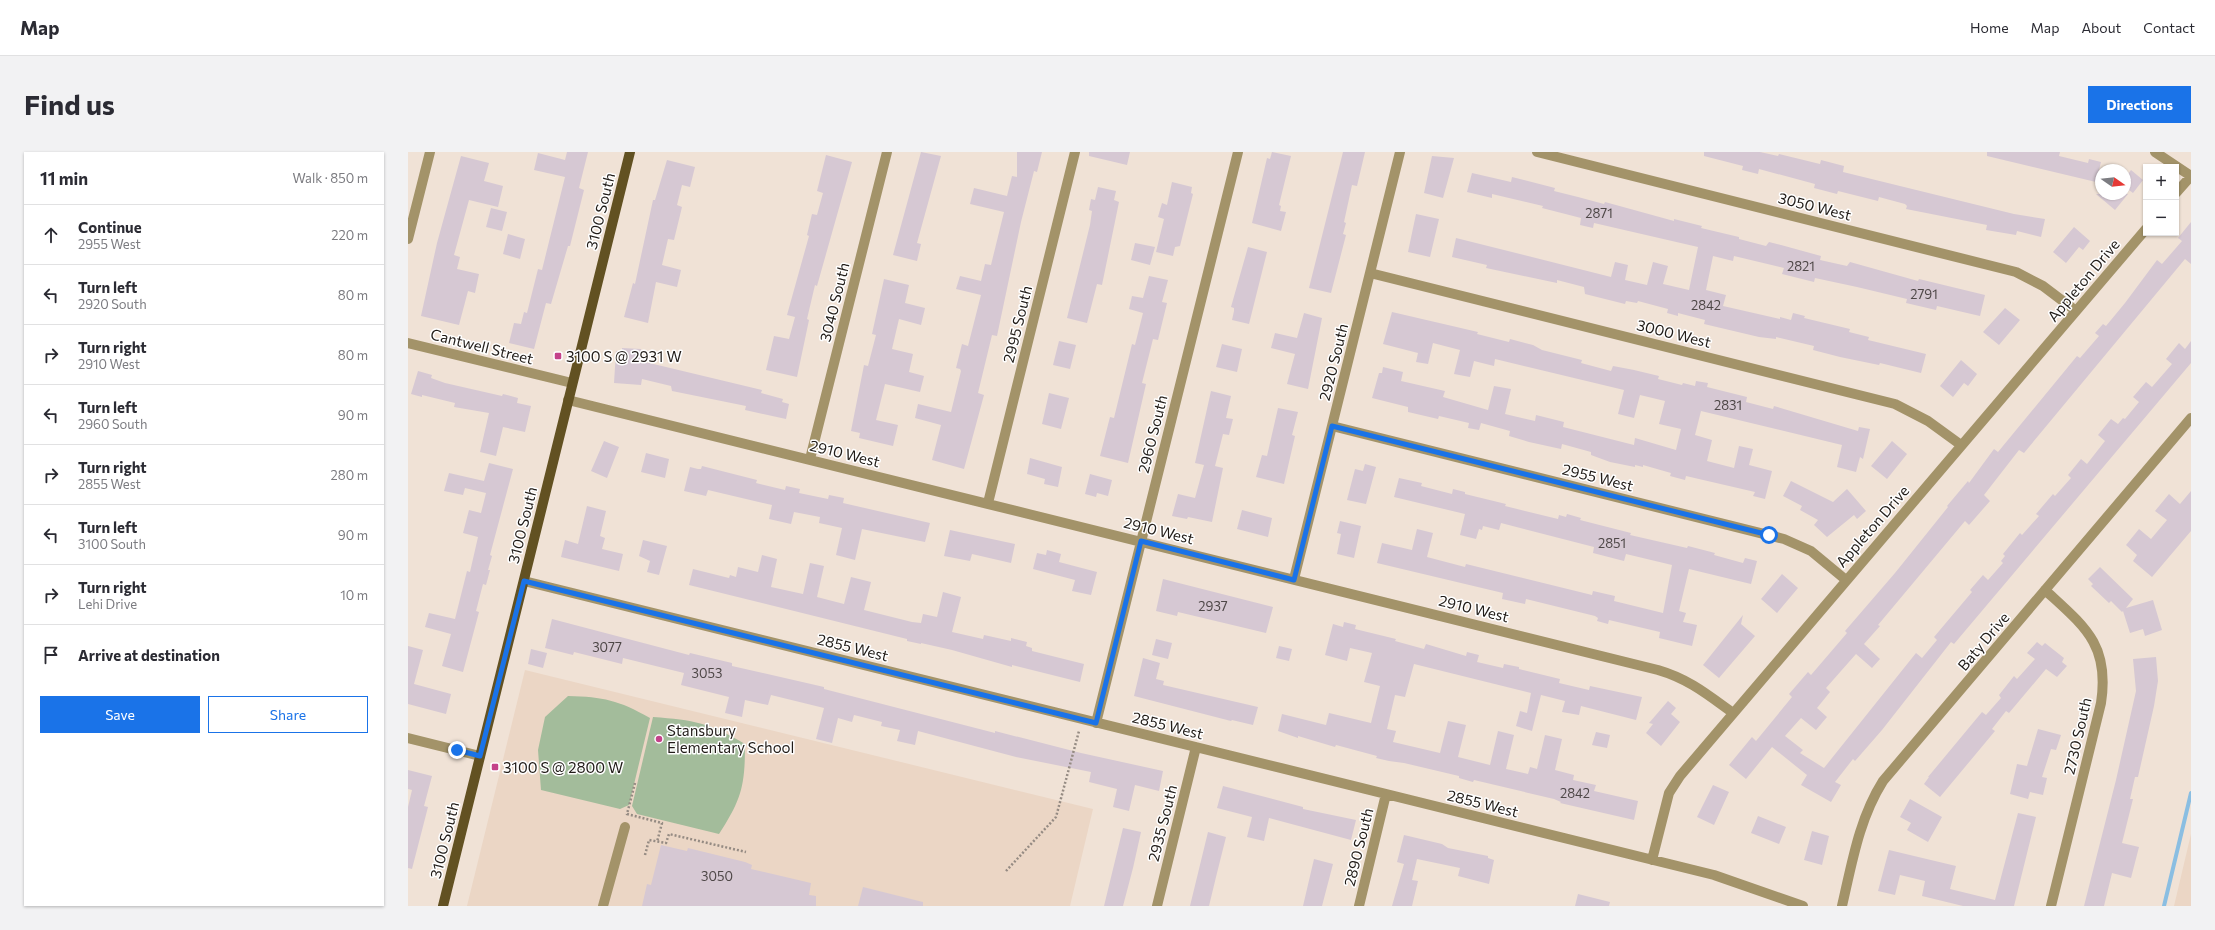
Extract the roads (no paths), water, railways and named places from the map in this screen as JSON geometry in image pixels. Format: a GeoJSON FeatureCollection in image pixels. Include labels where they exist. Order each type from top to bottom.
{"type":"FeatureCollection","features":[{"type":"Feature","properties":{"kind":"main road","name":"3100 South"},"geometry":{"type":"LineString","coordinates":[[443,906],[630,152]]}},
{"type":"Feature","properties":{"kind":"street"},"geometry":{"type":"LineString","coordinates":[[408,239],[430,152]]}},
{"type":"Feature","properties":{"kind":"street","name":"3040 South"},"geometry":{"type":"LineString","coordinates":[[810,459],[887,152]]}},
{"type":"Feature","properties":{"kind":"street","name":"2995 South"},"geometry":{"type":"LineString","coordinates":[[988,503],[1075,152]]}},
{"type":"Feature","properties":{"kind":"street","name":"2960 South"},"geometry":{"type":"LineString","coordinates":[[1096,723],[1238,152]]}},
{"type":"Feature","properties":{"kind":"street","name":"2920 South"},"geometry":{"type":"LineString","coordinates":[[1294,580],[1400,152]]}},
{"type":"Feature","properties":{"kind":"street","name":"3050 West"},"geometry":{"type":"LineString","coordinates":[[1537,152],[2016,272],[2043,286],[2076,311]]}},
{"type":"Feature","properties":{"kind":"street"},"geometry":{"type":"LineString","coordinates":[[2155,152],[2191,176],[2179,190]]}},
{"type":"Feature","properties":{"kind":"street","name":"Appleton Drive"},"geometry":{"type":"LineString","coordinates":[[1652,860],[1669,793],[1680,776],[1732,713],[2143,233]]}},
{"type":"Feature","properties":{"kind":"street","name":"3000 West"},"geometry":{"type":"LineString","coordinates":[[1370,273],[1895,404],[1928,421],[1961,445]]}},
{"type":"Feature","properties":{"kind":"street","name":"Cantwell Street"},"geometry":{"type":"LineString","coordinates":[[408,342],[572,383]]}},
{"type":"Feature","properties":{"kind":"street","name":"2910 West"},"geometry":{"type":"LineString","coordinates":[[568,400],[1671,673],[1694,684],[1732,713]]}},
{"type":"Feature","properties":{"kind":"street","name":"Baty Drive"},"geometry":{"type":"LineString","coordinates":[[1842,906],[1861,828],[1876,792],[2191,418]]}},
{"type":"Feature","properties":{"kind":"street","name":"2955 West"},"geometry":{"type":"LineString","coordinates":[[1332,426],[1774,536],[1811,551],[1846,580]]}},
{"type":"Feature","properties":{"kind":"street","name":"2855 West"},"geometry":{"type":"LineString","coordinates":[[524,581],[1652,860],[1730,880],[1779,903],[1803,906]]}},
{"type":"Feature","properties":{"kind":"street","name":"2730 South"},"geometry":{"type":"LineString","coordinates":[[2045,590],[2085,627],[2098,652],[2104,678],[2101,703],[2051,906]]}},
{"type":"Feature","properties":{"kind":"street"},"geometry":{"type":"LineString","coordinates":[[408,738],[480,756]]}},
{"type":"Feature","properties":{"kind":"street","name":"2935 South"},"geometry":{"type":"LineString","coordinates":[[1157,906],[1196,748]]}},
{"type":"Feature","properties":{"kind":"street","name":"2890 South"},"geometry":{"type":"LineString","coordinates":[[1359,906],[1386,794]]}},
{"type":"Feature","properties":{"kind":"street"},"geometry":{"type":"LineString","coordinates":[[603,906],[625,827]]}},
{"type":"Feature","properties":{"kind":"waterway"},"geometry":{"type":"LineString","coordinates":[[2164,906],[2191,793]]}},
{"type":"Feature","properties":{"kind":"place","name":"3100 S @ 2931 W"},"geometry":{"type":"Point","coordinates":[558,356]}},
{"type":"Feature","properties":{"kind":"place","name":"Stansbury Elementary School"},"geometry":{"type":"Point","coordinates":[659,739]}},
{"type":"Feature","properties":{"kind":"place","name":"3100 S @ 2800 W"},"geometry":{"type":"Point","coordinates":[495,767]}}]}
